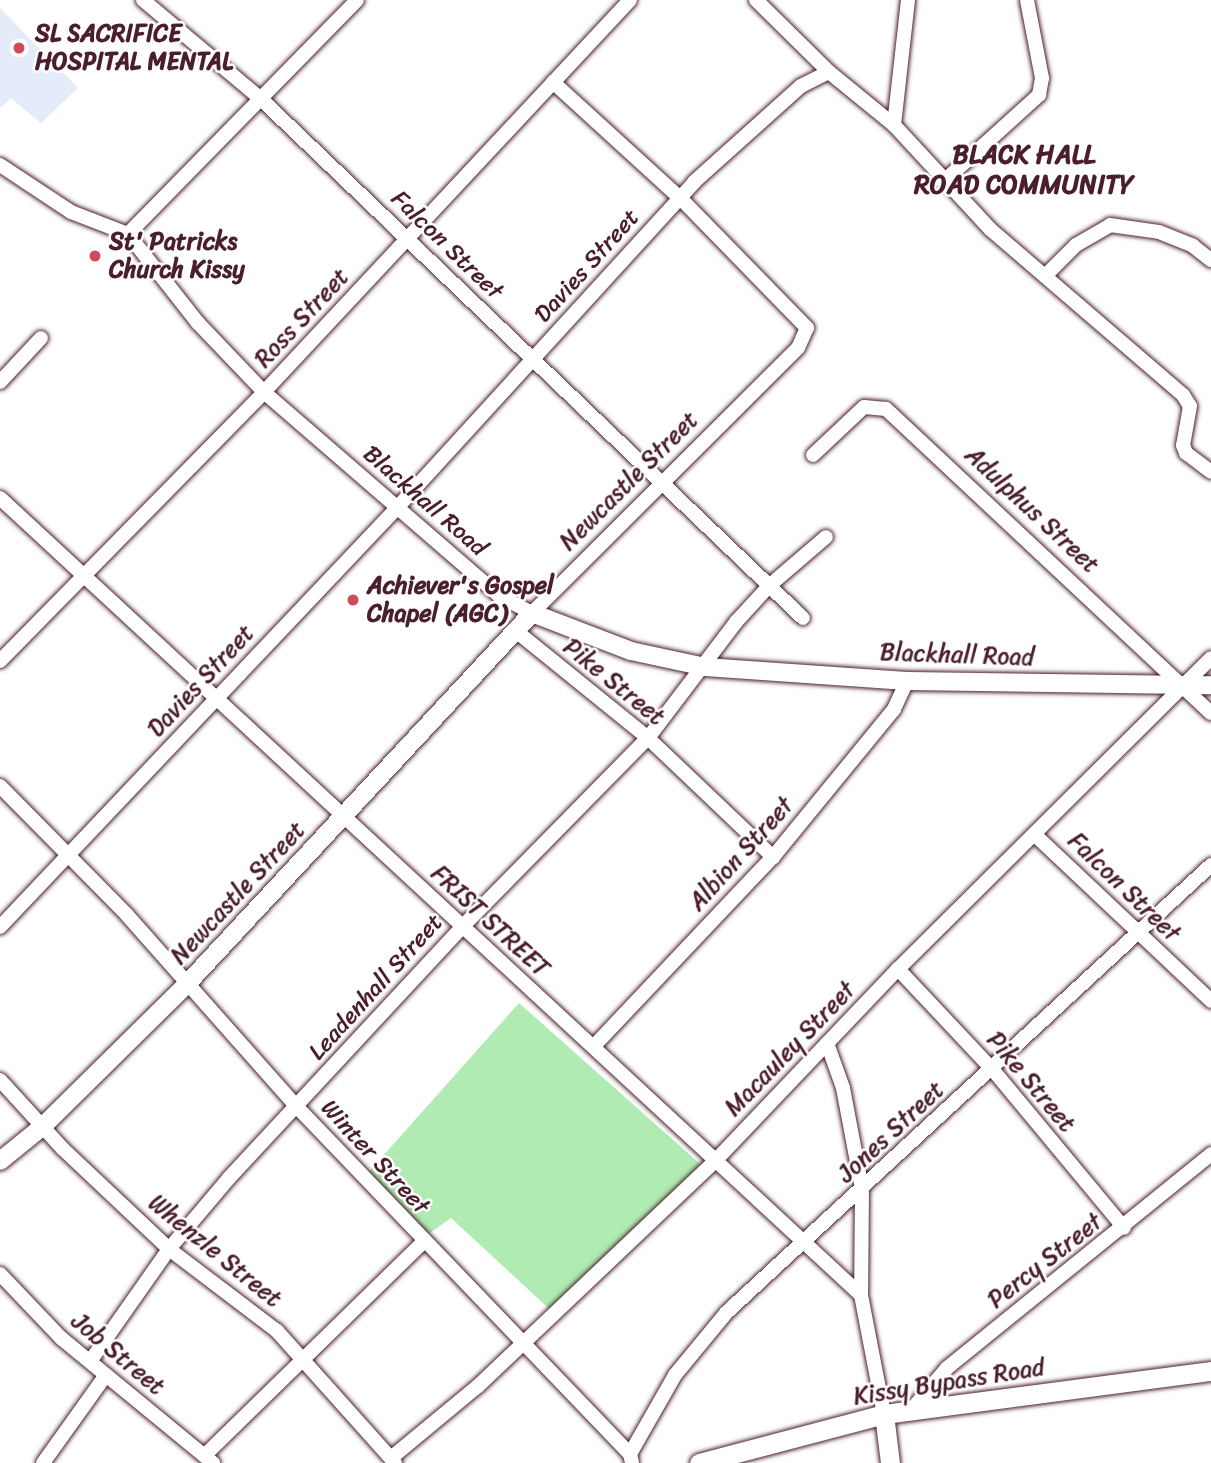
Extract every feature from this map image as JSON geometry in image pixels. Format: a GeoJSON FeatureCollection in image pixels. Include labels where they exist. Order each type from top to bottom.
{"type":"FeatureCollection","features":[{"type":"Feature","properties":{"kind":"main road","name":"Kissy Bypass Road"},"geometry":{"type":"LineString","coordinates":[[699,1463],[884,1413],[1211,1371]]}},
{"type":"Feature","properties":{"kind":"main road"},"geometry":{"type":"LineString","coordinates":[[884,1413],[890,1463]]}},
{"type":"Feature","properties":{"kind":"street","name":"Falcon Street"},"geometry":{"type":"LineString","coordinates":[[144,0],[262,100],[803,618]]}},
{"type":"Feature","properties":{"kind":"street"},"geometry":{"type":"LineString","coordinates":[[0,165],[71,212],[128,234],[357,0]]}},
{"type":"Feature","properties":{"kind":"street","name":"Ross Street"},"geometry":{"type":"LineString","coordinates":[[0,661],[264,391],[630,0]]}},
{"type":"Feature","properties":{"kind":"street"},"geometry":{"type":"LineString","coordinates":[[756,0],[829,72],[894,125],[943,182],[1045,276],[1183,395],[1190,406],[1183,445],[1186,453],[1211,472]]}},
{"type":"Feature","properties":{"kind":"street"},"geometry":{"type":"LineString","coordinates":[[894,125],[908,0]]}},
{"type":"Feature","properties":{"kind":"street"},"geometry":{"type":"LineString","coordinates":[[943,182],[1031,103],[1042,78],[1027,0]]}},
{"type":"Feature","properties":{"kind":"street","name":"Davies Street"},"geometry":{"type":"LineString","coordinates":[[0,927],[395,510],[680,198],[801,86],[829,72]]}},
{"type":"Feature","properties":{"kind":"street","name":"Newcastle Street"},"geometry":{"type":"LineString","coordinates":[[0,1161],[42,1127],[186,985],[532,613],[798,348],[807,328],[680,198],[553,82]]}},
{"type":"Feature","properties":{"kind":"street"},"geometry":{"type":"LineString","coordinates":[[1045,276],[1076,245],[1110,225],[1159,232],[1193,246],[1211,260]]}},
{"type":"Feature","properties":{"kind":"street","name":"Blackhall Road"},"geometry":{"type":"LineString","coordinates":[[128,234],[198,323],[264,391],[395,510],[498,595],[532,613],[631,651],[705,667],[907,681],[1211,685]]}},
{"type":"Feature","properties":{"kind":"street"},"geometry":{"type":"LineString","coordinates":[[0,382],[41,338]]}},
{"type":"Feature","properties":{"kind":"street","name":"Adulphus Street"},"geometry":{"type":"LineString","coordinates":[[813,455],[864,407],[886,409],[1211,713]]}},
{"type":"Feature","properties":{"kind":"street","name":"FRIST STREET"},"geometry":{"type":"LineString","coordinates":[[0,498],[217,696],[462,927],[861,1295]]}},
{"type":"Feature","properties":{"kind":"street","name":"Leadenhall Street"},"geometry":{"type":"LineString","coordinates":[[91,1360],[169,1248],[229,1178],[298,1108],[462,927],[648,738],[705,667],[736,622],[769,586],[826,537]]}},
{"type":"Feature","properties":{"kind":"street","name":"Pike Street"},"geometry":{"type":"LineString","coordinates":[[516,631],[648,738],[773,857]]}},
{"type":"Feature","properties":{"kind":"street","name":"Macauley Street"},"geometry":{"type":"LineString","coordinates":[[393,1460],[715,1161],[898,969],[1211,658]]}},
{"type":"Feature","properties":{"kind":"street","name":"Albion Street"},"geometry":{"type":"LineString","coordinates":[[594,1046],[773,857],[894,709],[907,681]]}},
{"type":"Feature","properties":{"kind":"street","name":"Winter Street"},"geometry":{"type":"LineString","coordinates":[[0,786],[69,854],[423,1242],[631,1458]]}},
{"type":"Feature","properties":{"kind":"street","name":"Falcon Street"},"geometry":{"type":"LineString","coordinates":[[1035,835],[1211,1001]]}},
{"type":"Feature","properties":{"kind":"street","name":"Jones Street"},"geometry":{"type":"LineString","coordinates":[[631,1458],[676,1375],[709,1332],[1211,865]]}},
{"type":"Feature","properties":{"kind":"street","name":"Pike Street"},"geometry":{"type":"LineString","coordinates":[[898,969],[993,1070],[1124,1228]]}},
{"type":"Feature","properties":{"kind":"street"},"geometry":{"type":"LineString","coordinates":[[827,1043],[843,1088],[862,1189],[861,1295],[884,1413]]}},
{"type":"Feature","properties":{"kind":"street","name":"Whenzle Street"},"geometry":{"type":"LineString","coordinates":[[0,1080],[42,1127],[169,1248],[263,1318],[304,1359],[393,1460]]}},
{"type":"Feature","properties":{"kind":"street","name":"Percy Street"},"geometry":{"type":"LineString","coordinates":[[912,1409],[947,1368],[1124,1228],[1211,1154]]}},
{"type":"Feature","properties":{"kind":"street"},"geometry":{"type":"LineString","coordinates":[[209,1459],[304,1359],[423,1242]]}},
{"type":"Feature","properties":{"kind":"street","name":"Job Street"},"geometry":{"type":"LineString","coordinates":[[0,1273],[36,1314],[209,1459]]}},
{"type":"Feature","properties":{"kind":"street"},"geometry":{"type":"LineString","coordinates":[[43,1463],[106,1375]]}},
{"type":"Feature","properties":{"kind":"shaded area","name":"SL SACRIFICE HOSPITAL MENTAL"},"geometry":{"type":"Polygon","coordinates":[[[0,8],[78,88],[41,123],[11,98],[0,108],[0,8]]]}},
{"type":"Feature","properties":{"kind":"green space"},"geometry":{"type":"Polygon","coordinates":[[[519,1003],[708,1171],[557,1316],[451,1218],[424,1237],[366,1175],[519,1003]]]}},
{"type":"Feature","properties":{"kind":"place","name":"SL SACRIFICE HOSPITAL MENTAL"},"geometry":{"type":"Point","coordinates":[19,48]}},
{"type":"Feature","properties":{"kind":"place","name":"St' Patricks Church Kissy"},"geometry":{"type":"Point","coordinates":[95,256]}},
{"type":"Feature","properties":{"kind":"place","name":"Achiever's Gospel Chapel (AGC)"},"geometry":{"type":"Point","coordinates":[353,600]}},
{"type":"Feature","properties":{"kind":"district","name":"BLACK HALL ROAD COMMUNITY"},"geometry":{"type":"Point","coordinates":[1024,170]}}]}
